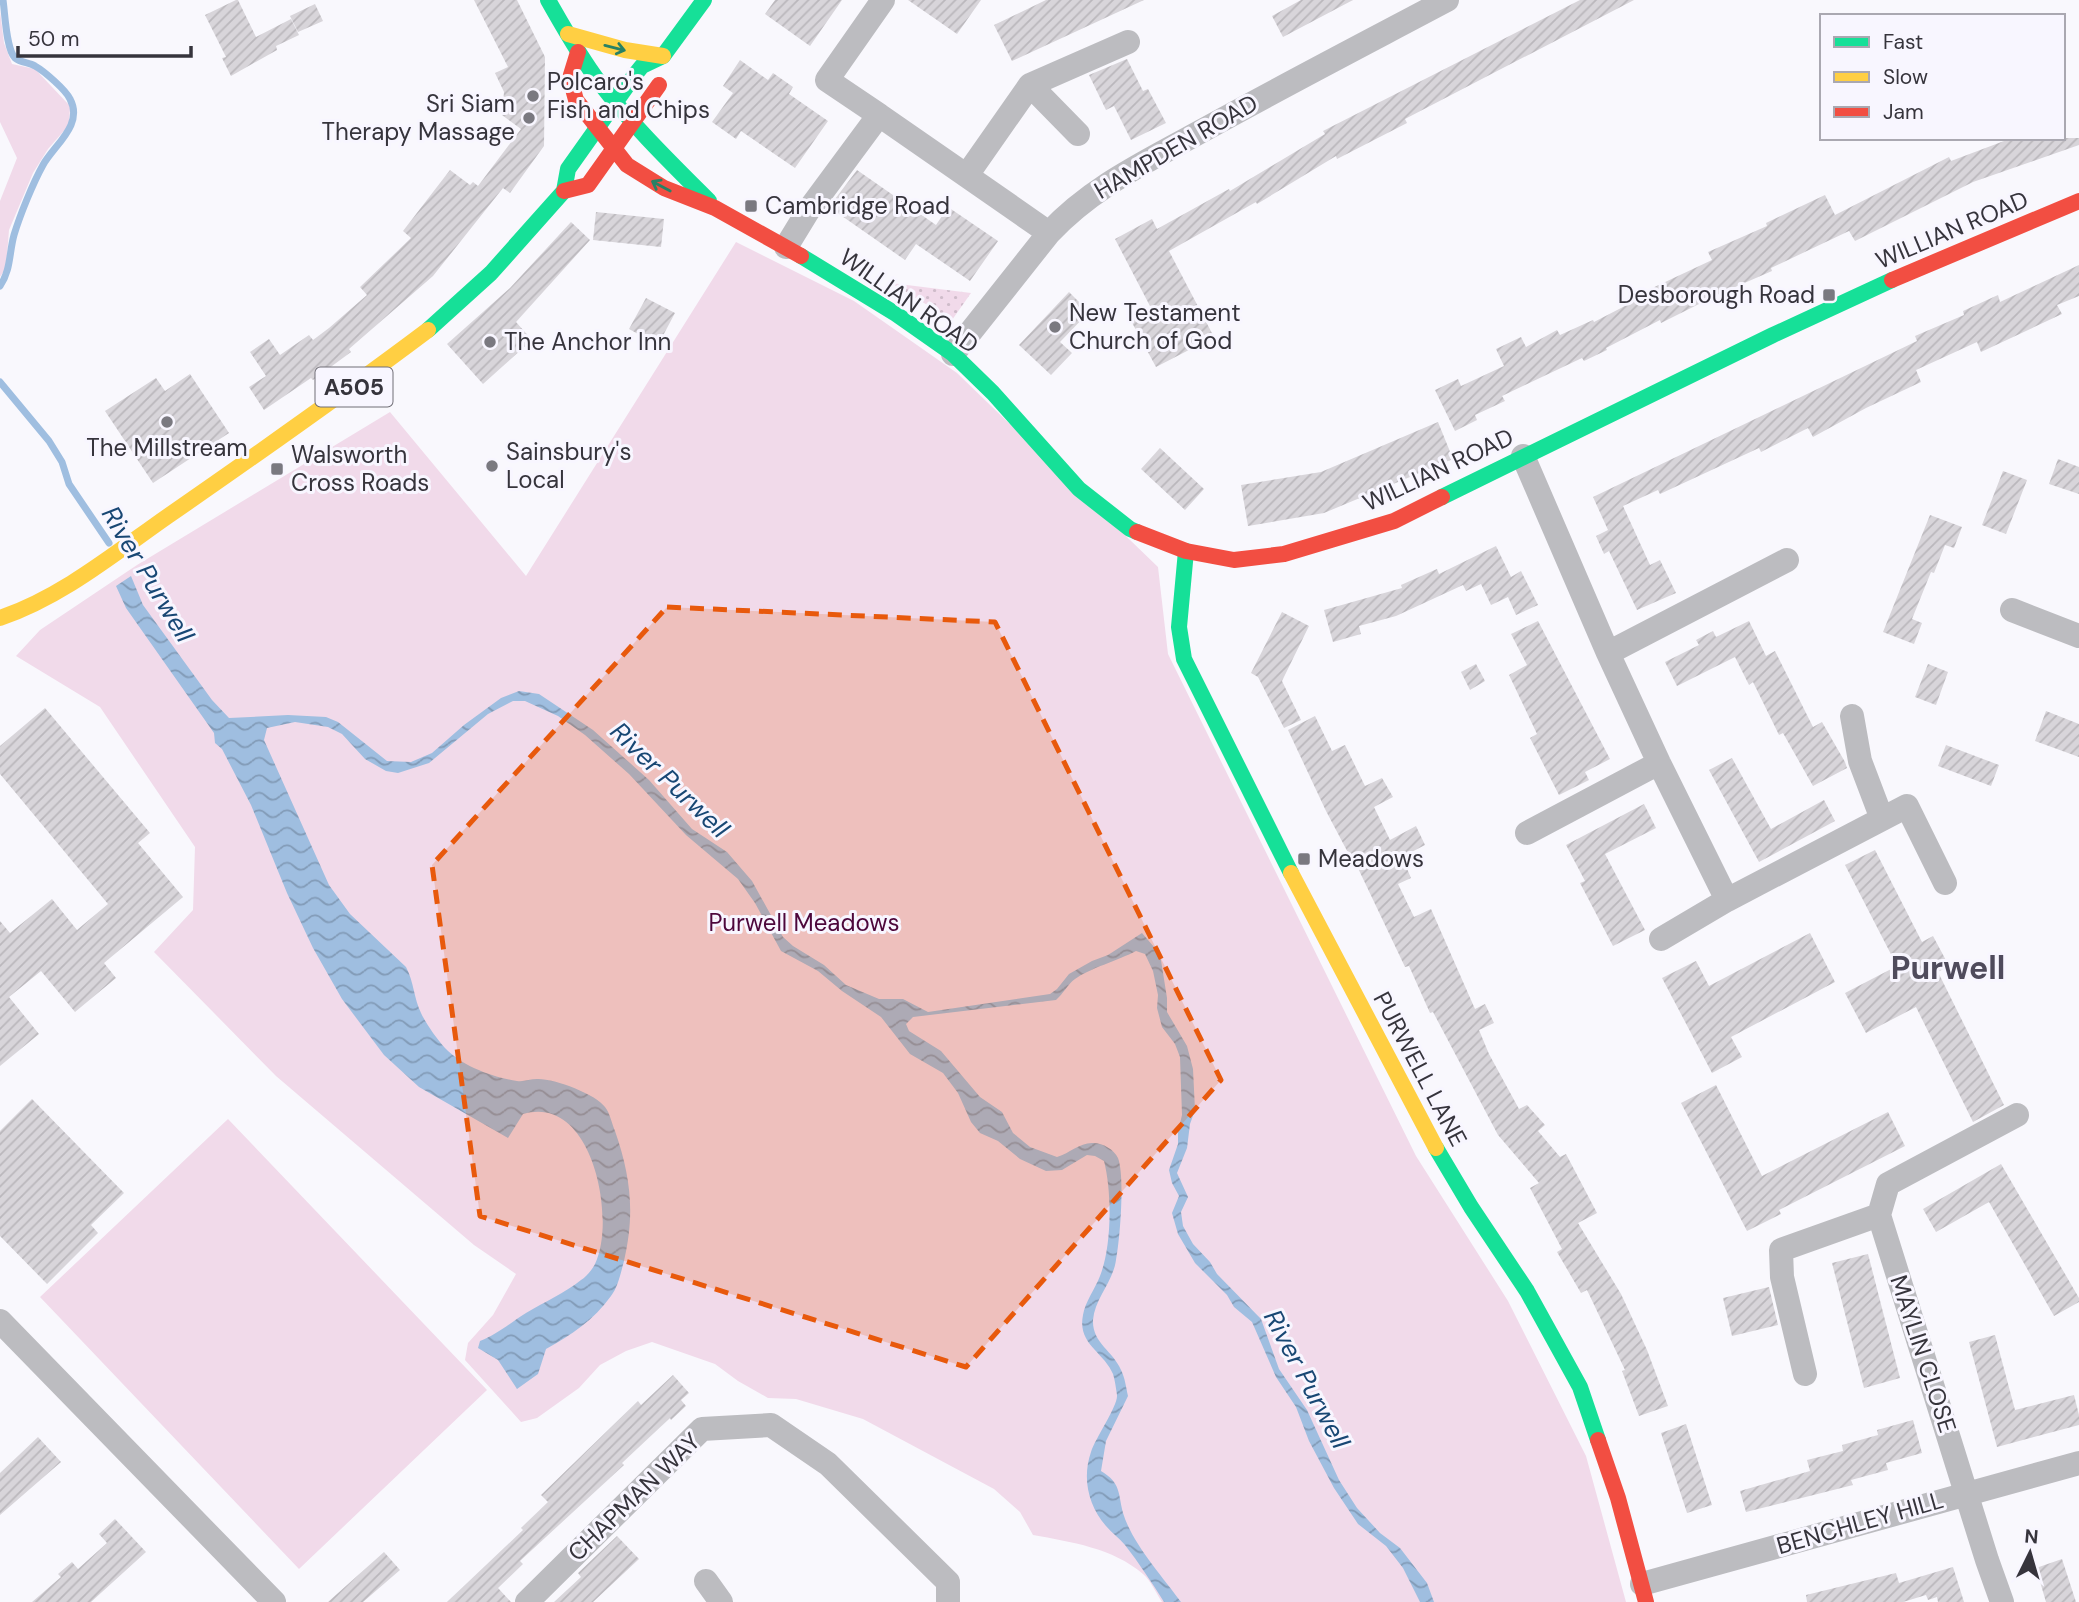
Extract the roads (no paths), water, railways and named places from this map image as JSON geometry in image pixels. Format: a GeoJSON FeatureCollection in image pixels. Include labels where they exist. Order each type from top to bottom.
{"type":"FeatureCollection","features":[{"type":"Feature","properties":{"kind":"street","name":"WILLIAN ROAD"},"geometry":{"type":"LineString","coordinates":[[548,0],[579,52],[616,102],[715,208]]}},
{"type":"Feature","properties":{"kind":"street","name":"A505"},"geometry":{"type":"LineString","coordinates":[[0,618],[53,595],[114,554],[327,406],[441,320],[491,273],[564,191],[568,169],[597,127],[642,66],[663,56],[704,0]]}},
{"type":"Feature","properties":{"kind":"street"},"geometry":{"type":"LineString","coordinates":[[883,0],[827,80],[1049,233]]}},
{"type":"Feature","properties":{"kind":"street","name":"HAMPDEN ROAD"},"geometry":{"type":"LineString","coordinates":[[953,354],[1049,233],[1066,214],[1096,190],[1265,96],[1447,0]]}},
{"type":"Feature","properties":{"kind":"street"},"geometry":{"type":"LineString","coordinates":[[568,34],[625,50],[663,56]]}},
{"type":"Feature","properties":{"kind":"street"},"geometry":{"type":"LineString","coordinates":[[967,176],[1030,85],[1128,42]]}},
{"type":"Feature","properties":{"kind":"street","name":"WILLIAN ROAD"},"geometry":{"type":"LineString","coordinates":[[579,52],[570,78],[576,100],[627,165],[664,188],[715,208],[786,247],[896,314],[953,354],[993,393],[1079,489],[1130,530],[1186,551],[1234,560],[1284,554],[1394,520],[1773,335],[1938,259],[2079,201]]}},
{"type":"Feature","properties":{"kind":"street","name":"A505"},"geometry":{"type":"LineString","coordinates":[[564,191],[588,185],[615,149],[662,79],[663,56]]}},
{"type":"Feature","properties":{"kind":"street"},"geometry":{"type":"LineString","coordinates":[[1030,85],[1077,134]]}},
{"type":"Feature","properties":{"kind":"street"},"geometry":{"type":"LineString","coordinates":[[786,247],[808,211],[879,115]]}},
{"type":"Feature","properties":{"kind":"street"},"geometry":{"type":"LineString","coordinates":[[1523,456],[1608,653],[1727,900]]}},
{"type":"Feature","properties":{"kind":"street","name":"PURWELL LANE"},"geometry":{"type":"LineString","coordinates":[[1186,551],[1179,627],[1184,659],[1420,1122],[1471,1207],[1527,1291],[1580,1387],[1618,1498],[1644,1593]]}},
{"type":"Feature","properties":{"kind":"street"},"geometry":{"type":"LineString","coordinates":[[1608,653],[1787,560]]}},
{"type":"Feature","properties":{"kind":"street"},"geometry":{"type":"LineString","coordinates":[[2012,610],[2079,636]]}},
{"type":"Feature","properties":{"kind":"street"},"geometry":{"type":"LineString","coordinates":[[1852,716],[1860,761],[1882,818]]}},
{"type":"Feature","properties":{"kind":"street"},"geometry":{"type":"LineString","coordinates":[[1527,833],[1659,763]]}},
{"type":"Feature","properties":{"kind":"street"},"geometry":{"type":"LineString","coordinates":[[1661,939],[1727,900],[1907,806],[1945,883]]}},
{"type":"Feature","properties":{"kind":"street"},"geometry":{"type":"LineString","coordinates":[[1805,1374],[1782,1277],[1781,1250],[1879,1215],[1888,1184],[2017,1115]]}},
{"type":"Feature","properties":{"kind":"street","name":"MAYLIN CLOSE"},"geometry":{"type":"LineString","coordinates":[[1879,1215],[2002,1602]]}},
{"type":"Feature","properties":{"kind":"street"},"geometry":{"type":"LineString","coordinates":[[0,1321],[274,1602]]}},
{"type":"Feature","properties":{"kind":"street","name":"CHAPMAN WAY"},"geometry":{"type":"LineString","coordinates":[[527,1602],[702,1429],[771,1425],[828,1464],[948,1592]]}},
{"type":"Feature","properties":{"kind":"street","name":"BENCHLEY HILL"},"geometry":{"type":"LineString","coordinates":[[1644,1593],[1967,1493],[2079,1463]]}},
{"type":"Feature","properties":{"kind":"street"},"geometry":{"type":"LineString","coordinates":[[706,1581],[721,1602]]}},
{"type":"Feature","properties":{"kind":"water"},"geometry":{"type":"Polygon","coordinates":[[[131,576],[143,605],[212,700],[229,718],[288,715],[326,717],[338,722],[387,761],[411,762],[432,753],[501,698],[519,691],[539,694],[593,730],[649,780],[692,829],[727,852],[752,881],[783,937],[793,946],[824,965],[846,985],[879,999],[903,999],[928,1012],[1050,994],[1069,974],[1108,955],[1142,933],[1160,954],[1167,1012],[1187,1046],[1193,1069],[1195,1110],[1187,1148],[1177,1173],[1188,1197],[1181,1212],[1183,1226],[1193,1244],[1217,1274],[1261,1319],[1279,1369],[1307,1410],[1339,1480],[1357,1508],[1380,1533],[1400,1548],[1427,1583],[1434,1602],[1420,1602],[1403,1568],[1386,1546],[1358,1524],[1334,1488],[1309,1441],[1296,1407],[1276,1377],[1252,1322],[1234,1307],[1227,1295],[1195,1263],[1178,1234],[1172,1213],[1179,1196],[1169,1170],[1178,1144],[1182,1115],[1180,1057],[1175,1044],[1162,1027],[1153,971],[1145,954],[1136,951],[1081,975],[1072,981],[1056,1000],[913,1017],[906,1024],[909,1031],[941,1051],[980,1097],[1002,1112],[1013,1133],[1030,1147],[1057,1157],[1087,1143],[1096,1143],[1110,1149],[1118,1158],[1121,1193],[1118,1251],[1093,1320],[1099,1341],[1121,1370],[1128,1396],[1106,1441],[1101,1471],[1115,1484],[1133,1536],[1181,1602],[1164,1602],[1125,1545],[1100,1518],[1088,1491],[1087,1472],[1091,1452],[1117,1395],[1109,1366],[1087,1341],[1082,1325],[1084,1310],[1100,1276],[1107,1250],[1109,1203],[1104,1161],[1087,1155],[1062,1170],[1046,1171],[1020,1159],[998,1141],[980,1133],[971,1122],[958,1093],[943,1073],[910,1054],[881,1017],[818,971],[781,951],[755,903],[738,879],[686,835],[629,774],[585,735],[558,716],[525,701],[513,701],[488,714],[429,763],[398,773],[386,771],[365,759],[342,734],[328,727],[295,722],[267,728],[264,740],[329,885],[350,914],[406,967],[421,1013],[445,1048],[478,1070],[498,1077],[520,1081],[544,1079],[574,1088],[600,1102],[610,1115],[625,1164],[630,1196],[627,1244],[619,1279],[604,1305],[590,1320],[546,1349],[538,1374],[517,1389],[498,1360],[478,1348],[480,1341],[575,1285],[595,1264],[601,1243],[603,1218],[593,1164],[582,1140],[566,1122],[547,1113],[523,1114],[508,1138],[419,1087],[384,1055],[342,999],[313,948],[251,805],[222,749],[215,743],[214,733],[126,608],[116,586],[131,576]]]}},
{"type":"Feature","properties":{"kind":"waterway","name":"River Purwell"},"geometry":{"type":"LineString","coordinates":[[0,286],[8,268],[12,242],[31,190],[43,165],[71,126],[73,117],[70,99],[60,86],[39,68],[17,60],[12,53],[3,0]]}},
{"type":"Feature","properties":{"kind":"waterway","name":"River Purwell"},"geometry":{"type":"LineString","coordinates":[[0,382],[49,441],[62,462],[69,484],[109,543]]}},
{"type":"Feature","properties":{"kind":"place","name":"Polcaro's Fish and Chips"},"geometry":{"type":"Point","coordinates":[533,96]}},
{"type":"Feature","properties":{"kind":"place","name":"Sri Siam Therapy Massage"},"geometry":{"type":"Point","coordinates":[529,118]}},
{"type":"Feature","properties":{"kind":"place","name":"Cambridge Road"},"geometry":{"type":"Point","coordinates":[751,206]}},
{"type":"Feature","properties":{"kind":"place","name":"Desborough Road"},"geometry":{"type":"Point","coordinates":[1829,295]}},
{"type":"Feature","properties":{"kind":"place","name":"New Testament Church of God"},"geometry":{"type":"Point","coordinates":[1055,327]}},
{"type":"Feature","properties":{"kind":"place","name":"The Anchor Inn"},"geometry":{"type":"Point","coordinates":[490,342]}},
{"type":"Feature","properties":{"kind":"place","name":"The Millstream"},"geometry":{"type":"Point","coordinates":[167,422]}},
{"type":"Feature","properties":{"kind":"place","name":"Sainsbury's Local"},"geometry":{"type":"Point","coordinates":[492,466]}},
{"type":"Feature","properties":{"kind":"place","name":"Walsworth Cross Roads"},"geometry":{"type":"Point","coordinates":[277,469]}},
{"type":"Feature","properties":{"kind":"place","name":"Meadows"},"geometry":{"type":"Point","coordinates":[1304,859]}},
{"type":"Feature","properties":{"kind":"district","name":"Purwell"},"geometry":{"type":"Point","coordinates":[1948,968]}},
{"type":"Feature","properties":{"kind":"park label","name":"Purwell Meadows"},"geometry":{"type":"Point","coordinates":[804,923]}}]}
